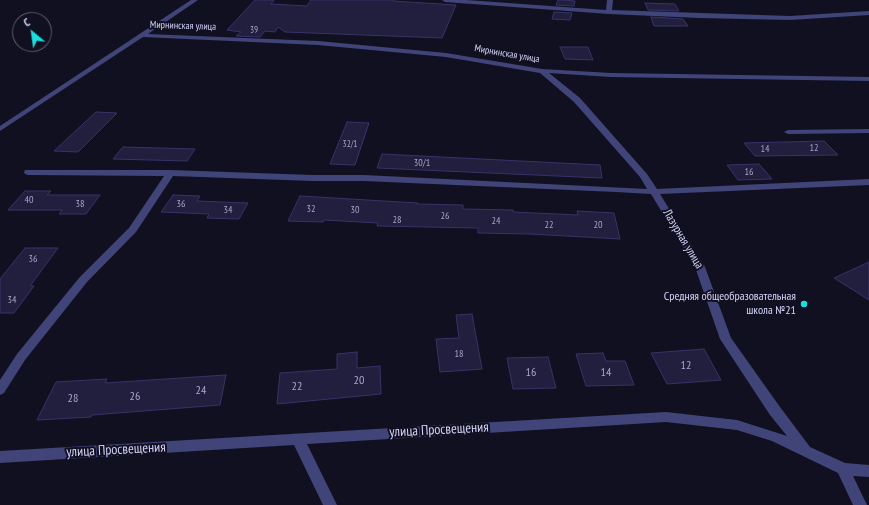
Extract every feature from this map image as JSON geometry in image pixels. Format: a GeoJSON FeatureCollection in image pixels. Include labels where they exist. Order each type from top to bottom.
{"type":"FeatureCollection","features":[{"type":"Feature","properties":{"kind":"street"},"geometry":{"type":"LineString","coordinates":[[0,129],[195,0]]}},
{"type":"Feature","properties":{"kind":"street"},"geometry":{"type":"LineString","coordinates":[[445,0],[496,2],[609,12],[790,18],[869,13]]}},
{"type":"Feature","properties":{"kind":"street"},"geometry":{"type":"LineString","coordinates":[[609,12],[610,0]]}},
{"type":"Feature","properties":{"kind":"street","name":"Мирнинская улица"},"geometry":{"type":"LineString","coordinates":[[142,35],[318,43],[446,54],[542,71],[611,75],[869,79]]}},
{"type":"Feature","properties":{"kind":"street","name":"Лазурная улица"},"geometry":{"type":"LineString","coordinates":[[542,71],[577,100],[644,176],[700,267],[726,339],[775,411],[804,449]]}},
{"type":"Feature","properties":{"kind":"street"},"geometry":{"type":"LineString","coordinates":[[788,132],[869,131]]}},
{"type":"Feature","properties":{"kind":"street"},"geometry":{"type":"LineString","coordinates":[[28,172],[170,173],[313,178],[372,178],[654,192],[869,182]]}},
{"type":"Feature","properties":{"kind":"street"},"geometry":{"type":"LineString","coordinates":[[0,390],[20,357],[84,280],[133,230],[170,173]]}},
{"type":"Feature","properties":{"kind":"street","name":"улица Просвещения"},"geometry":{"type":"LineString","coordinates":[[0,457],[666,417],[738,425],[776,437],[804,449],[843,469],[869,471]]}},
{"type":"Feature","properties":{"kind":"street"},"geometry":{"type":"LineString","coordinates":[[298,439],[330,505]]}},
{"type":"Feature","properties":{"kind":"street"},"geometry":{"type":"LineString","coordinates":[[843,469],[860,505]]}},
{"type":"Feature","properties":{"kind":"building"},"geometry":{"type":"Polygon","coordinates":[[[255,0],[274,0],[271,4],[307,6],[311,0],[394,0],[393,1],[456,5],[442,38],[285,32],[278,27],[275,32],[265,31],[260,37],[236,36],[241,32],[227,30],[255,0]]]}},
{"type":"Feature","properties":{"kind":"building"},"geometry":{"type":"Polygon","coordinates":[[[558,0],[575,1],[574,6],[556,5],[558,0]]]}},
{"type":"Feature","properties":{"kind":"building"},"geometry":{"type":"Polygon","coordinates":[[[645,3],[675,4],[679,11],[648,10],[645,3]]]}},
{"type":"Feature","properties":{"kind":"building"},"geometry":{"type":"Polygon","coordinates":[[[554,12],[572,13],[570,20],[552,19],[554,12]]]}},
{"type":"Feature","properties":{"kind":"building"},"geometry":{"type":"Polygon","coordinates":[[[651,17],[683,19],[688,26],[654,26],[651,17]]]}},
{"type":"Feature","properties":{"kind":"building"},"geometry":{"type":"Polygon","coordinates":[[[560,47],[588,47],[593,60],[565,59],[560,47]]]}},
{"type":"Feature","properties":{"kind":"building"},"geometry":{"type":"Polygon","coordinates":[[[96,112],[117,113],[78,152],[54,151],[96,112]]]}},
{"type":"Feature","properties":{"kind":"building"},"geometry":{"type":"Polygon","coordinates":[[[347,122],[369,123],[355,165],[330,164],[347,122]]]}},
{"type":"Feature","properties":{"kind":"building"},"geometry":{"type":"Polygon","coordinates":[[[824,141],[838,155],[755,156],[744,143],[824,141]]]}},
{"type":"Feature","properties":{"kind":"building"},"geometry":{"type":"Polygon","coordinates":[[[123,147],[195,149],[187,161],[113,159],[123,147]]]}},
{"type":"Feature","properties":{"kind":"building"},"geometry":{"type":"Polygon","coordinates":[[[382,154],[600,165],[602,178],[377,168],[382,154]]]}},
{"type":"Feature","properties":{"kind":"building"},"geometry":{"type":"Polygon","coordinates":[[[759,164],[772,179],[738,180],[727,165],[759,164]]]}},
{"type":"Feature","properties":{"kind":"building"},"geometry":{"type":"Polygon","coordinates":[[[25,191],[51,191],[47,195],[100,195],[86,214],[59,214],[62,210],[8,210],[25,191]]]}},
{"type":"Feature","properties":{"kind":"building"},"geometry":{"type":"Polygon","coordinates":[[[173,195],[200,196],[197,201],[248,203],[239,219],[207,218],[209,214],[161,212],[173,195]]]}},
{"type":"Feature","properties":{"kind":"building"},"geometry":{"type":"Polygon","coordinates":[[[300,196],[418,203],[417,204],[463,205],[463,209],[513,210],[513,212],[578,215],[577,211],[614,213],[620,239],[478,233],[478,228],[377,226],[378,223],[324,220],[323,222],[288,221],[300,196]]]}},
{"type":"Feature","properties":{"kind":"building"},"geometry":{"type":"Polygon","coordinates":[[[25,248],[58,248],[30,286],[34,286],[14,313],[0,313],[0,279],[25,248]]]}},
{"type":"Feature","properties":{"kind":"building"},"geometry":{"type":"Polygon","coordinates":[[[869,262],[869,300],[834,278],[869,262]]]}},
{"type":"Feature","properties":{"kind":"building"},"geometry":{"type":"Polygon","coordinates":[[[472,314],[482,369],[440,372],[436,339],[459,338],[456,315],[472,314]]]}},
{"type":"Feature","properties":{"kind":"building"},"geometry":{"type":"Polygon","coordinates":[[[704,349],[721,380],[667,384],[651,353],[704,349]]]}},
{"type":"Feature","properties":{"kind":"building"},"geometry":{"type":"Polygon","coordinates":[[[357,352],[357,368],[380,366],[381,394],[277,404],[280,373],[337,369],[337,354],[357,352]]]}},
{"type":"Feature","properties":{"kind":"building"},"geometry":{"type":"Polygon","coordinates":[[[603,353],[606,361],[625,361],[634,385],[586,386],[576,354],[603,353]]]}},
{"type":"Feature","properties":{"kind":"building"},"geometry":{"type":"Polygon","coordinates":[[[548,357],[556,388],[513,389],[507,358],[548,357]]]}},
{"type":"Feature","properties":{"kind":"building"},"geometry":{"type":"Polygon","coordinates":[[[226,375],[220,405],[92,415],[91,417],[37,420],[56,382],[107,379],[105,383],[226,375]]]}},
{"type":"Feature","properties":{"kind":"place","name":"Средняя общеобразовательная школа №21"},"geometry":{"type":"Point","coordinates":[804,304]}}]}
